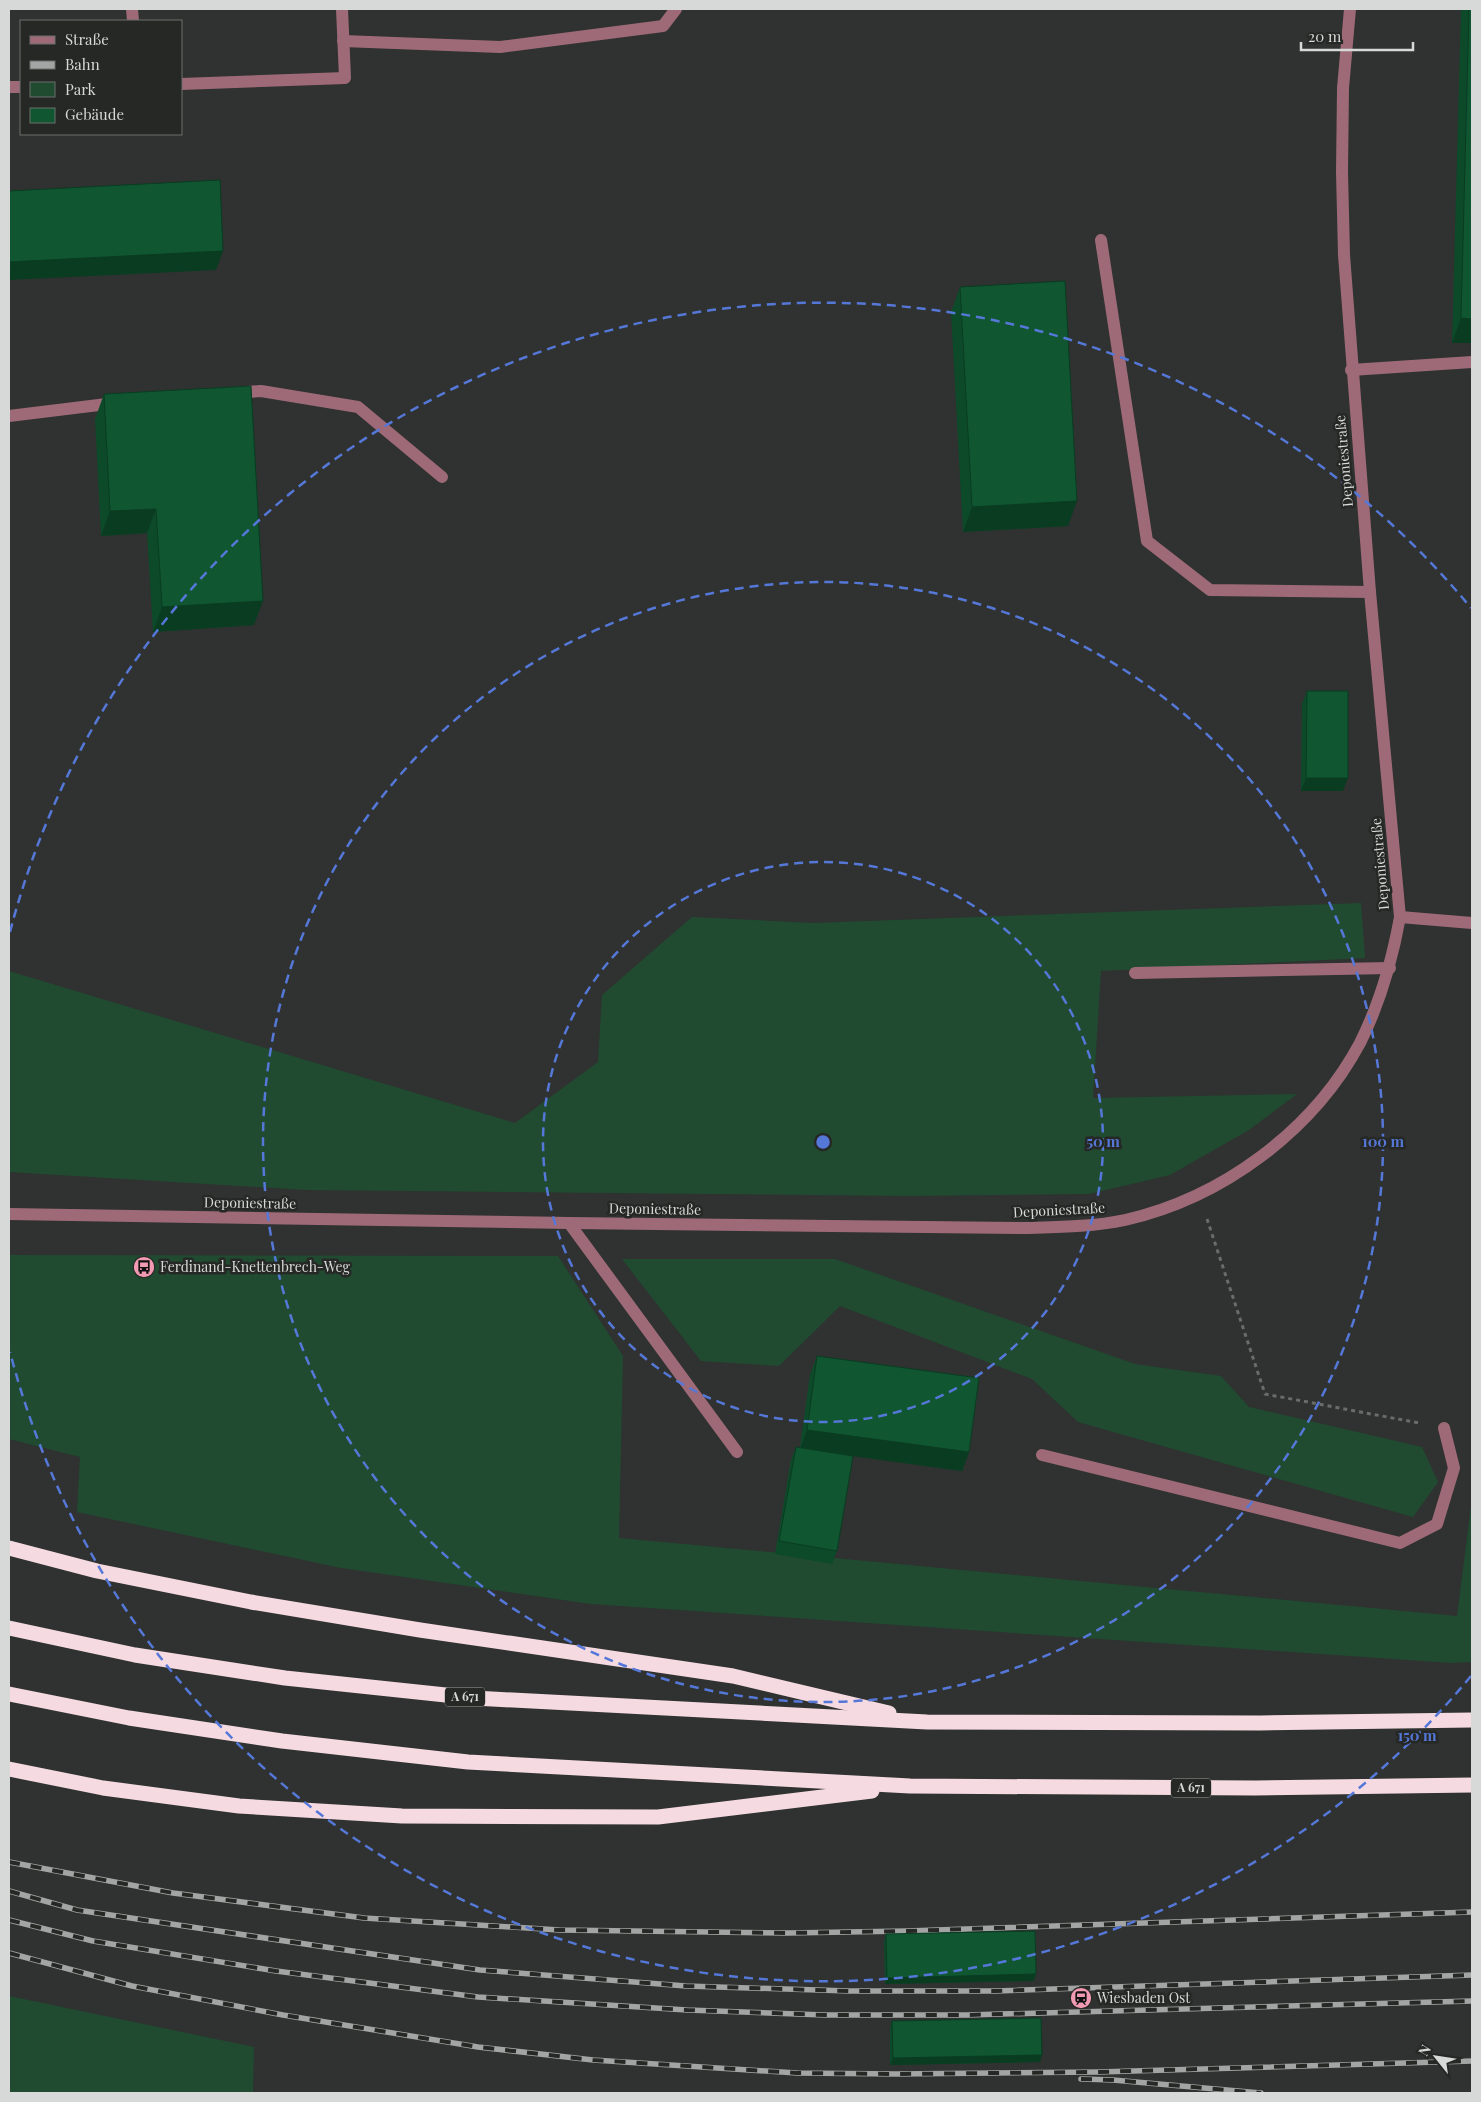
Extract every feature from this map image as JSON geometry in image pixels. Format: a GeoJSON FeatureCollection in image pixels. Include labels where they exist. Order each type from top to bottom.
{"type":"FeatureCollection","features":[{"type":"Feature","properties":{"kind":"highway"},"geometry":{"type":"LineString","coordinates":[[9,1548],[97,1571],[251,1602],[420,1630],[733,1676],[927,1722]]}},
{"type":"Feature","properties":{"kind":"highway","name":"A 671"},"geometry":{"type":"LineString","coordinates":[[9,1628],[135,1655],[285,1678],[474,1698],[927,1722],[1260,1723],[1472,1720]]}},
{"type":"Feature","properties":{"kind":"highway","name":"A 671"},"geometry":{"type":"LineString","coordinates":[[9,1694],[129,1718],[273,1740],[468,1762],[910,1786],[1255,1788],[1472,1785]]}},
{"type":"Feature","properties":{"kind":"highway"},"geometry":{"type":"LineString","coordinates":[[9,1769],[103,1788],[239,1806],[402,1816],[658,1817],[910,1786]]}},
{"type":"Feature","properties":{"kind":"street"},"geometry":{"type":"LineString","coordinates":[[182,84],[345,78],[342,9]]}},
{"type":"Feature","properties":{"kind":"street"},"geometry":{"type":"LineString","coordinates":[[344,40],[500,47],[663,26],[676,9]]}},
{"type":"Feature","properties":{"kind":"street","name":"Deponiestraße"},"geometry":{"type":"LineString","coordinates":[[9,1214],[1014,1228],[1087,1226],[1125,1220],[1162,1209],[1199,1194],[1238,1172],[1275,1145],[1308,1114],[1337,1078],[1359,1043],[1376,1006],[1390,968],[1400,918],[1351,370],[1344,255],[1342,172],[1343,88],[1350,9]]}},
{"type":"Feature","properties":{"kind":"street"},"geometry":{"type":"LineString","coordinates":[[1101,240],[1147,541],[1210,590],[1370,592]]}},
{"type":"Feature","properties":{"kind":"street"},"geometry":{"type":"LineString","coordinates":[[1351,370],[1472,362]]}},
{"type":"Feature","properties":{"kind":"street"},"geometry":{"type":"LineString","coordinates":[[221,394],[261,391],[358,407],[442,477]]}},
{"type":"Feature","properties":{"kind":"street"},"geometry":{"type":"LineString","coordinates":[[9,416],[132,401]]}},
{"type":"Feature","properties":{"kind":"street"},"geometry":{"type":"LineString","coordinates":[[1400,918],[1472,923]]}},
{"type":"Feature","properties":{"kind":"street"},"geometry":{"type":"LineString","coordinates":[[1135,973],[1390,968]]}},
{"type":"Feature","properties":{"kind":"street"},"geometry":{"type":"LineString","coordinates":[[569,1223],[737,1452]]}},
{"type":"Feature","properties":{"kind":"street"},"geometry":{"type":"LineString","coordinates":[[1042,1455],[1400,1543],[1437,1524],[1454,1468],[1444,1428]]}},
{"type":"Feature","properties":{"kind":"path"},"geometry":{"type":"LineString","coordinates":[[1199,1194],[1265,1394],[1444,1428]]}},
{"type":"Feature","properties":{"kind":"green space"},"geometry":{"type":"Polygon","coordinates":[[[1361,903],[1365,958],[1101,971],[1093,1098],[1297,1094],[1249,1130],[1170,1175],[1089,1194],[909,1196],[306,1190],[9,1172],[9,971],[515,1123],[598,1062],[602,995],[692,917],[813,923],[1361,903]]]}},
{"type":"Feature","properties":{"kind":"green space"},"geometry":{"type":"Polygon","coordinates":[[[9,1255],[558,1256],[623,1356],[619,1538],[1457,1616],[1472,1499],[1472,1662],[1451,1663],[591,1604],[341,1568],[77,1512],[80,1457],[9,1439],[9,1255]]]}},
{"type":"Feature","properties":{"kind":"green space"},"geometry":{"type":"Polygon","coordinates":[[[622,1259],[835,1259],[1135,1364],[1221,1376],[1249,1407],[1422,1447],[1438,1482],[1413,1517],[1078,1422],[1032,1379],[840,1306],[779,1366],[701,1361],[622,1259]]]}},
{"type":"Feature","properties":{"kind":"green space"},"geometry":{"type":"Polygon","coordinates":[[[9,1996],[254,2047],[253,2093],[9,2093],[9,1996]]]}},
{"type":"Feature","properties":{"kind":"building"},"geometry":{"type":"Polygon","coordinates":[[[1469,9],[1472,9],[1472,319],[1461,318],[1469,9]]]}},
{"type":"Feature","properties":{"kind":"building"},"geometry":{"type":"Polygon","coordinates":[[[220,180],[223,251],[9,262],[9,191],[220,180]]]}},
{"type":"Feature","properties":{"kind":"building"},"geometry":{"type":"Polygon","coordinates":[[[1065,281],[1077,501],[972,507],[960,287],[1065,281]]]}},
{"type":"Feature","properties":{"kind":"building"},"geometry":{"type":"Polygon","coordinates":[[[251,386],[263,601],[162,607],[156,509],[110,511],[104,394],[251,386]]]}},
{"type":"Feature","properties":{"kind":"building"},"geometry":{"type":"Polygon","coordinates":[[[1307,691],[1348,691],[1348,778],[1306,778],[1307,691]]]}},
{"type":"Feature","properties":{"kind":"building"},"geometry":{"type":"Polygon","coordinates":[[[817,1356],[979,1378],[969,1452],[807,1430],[817,1356]]]}},
{"type":"Feature","properties":{"kind":"building"},"geometry":{"type":"Polygon","coordinates":[[[796,1447],[853,1456],[837,1551],[779,1541],[796,1447]]]}},
{"type":"Feature","properties":{"kind":"building"},"geometry":{"type":"Polygon","coordinates":[[[1035,1931],[1036,1974],[887,1978],[886,1934],[1035,1931]]]}},
{"type":"Feature","properties":{"kind":"building"},"geometry":{"type":"Polygon","coordinates":[[[1041,2018],[1042,2055],[893,2058],[892,2021],[1041,2018]]]}},
{"type":"Feature","properties":{"kind":"railway"},"geometry":{"type":"LineString","coordinates":[[9,1862],[173,1893],[364,1918],[559,1930],[788,1933],[907,1931],[1472,1912]]}},
{"type":"Feature","properties":{"kind":"railway"},"geometry":{"type":"LineString","coordinates":[[9,1891],[77,1910],[480,1970],[686,1986],[849,1991],[996,1991],[1472,1975]]}},
{"type":"Feature","properties":{"kind":"railway"},"geometry":{"type":"LineString","coordinates":[[9,1920],[93,1941],[276,1971],[478,1997],[687,2010],[825,2015],[967,2015],[1472,2001]]}},
{"type":"Feature","properties":{"kind":"railway"},"geometry":{"type":"LineString","coordinates":[[9,1953],[132,1986],[283,2015],[478,2047],[593,2060],[797,2073],[896,2074],[1098,2072],[1472,2061]]}},
{"type":"Feature","properties":{"kind":"railway"},"geometry":{"type":"LineString","coordinates":[[1081,2079],[1261,2093]]}},
{"type":"Feature","properties":{"kind":"place","name":"Ferdinand-Knettenbrech-Weg"},"geometry":{"type":"Point","coordinates":[144,1267]}},
{"type":"Feature","properties":{"kind":"place","name":"Wiesbaden Ost"},"geometry":{"type":"Point","coordinates":[1081,1998]}}]}
